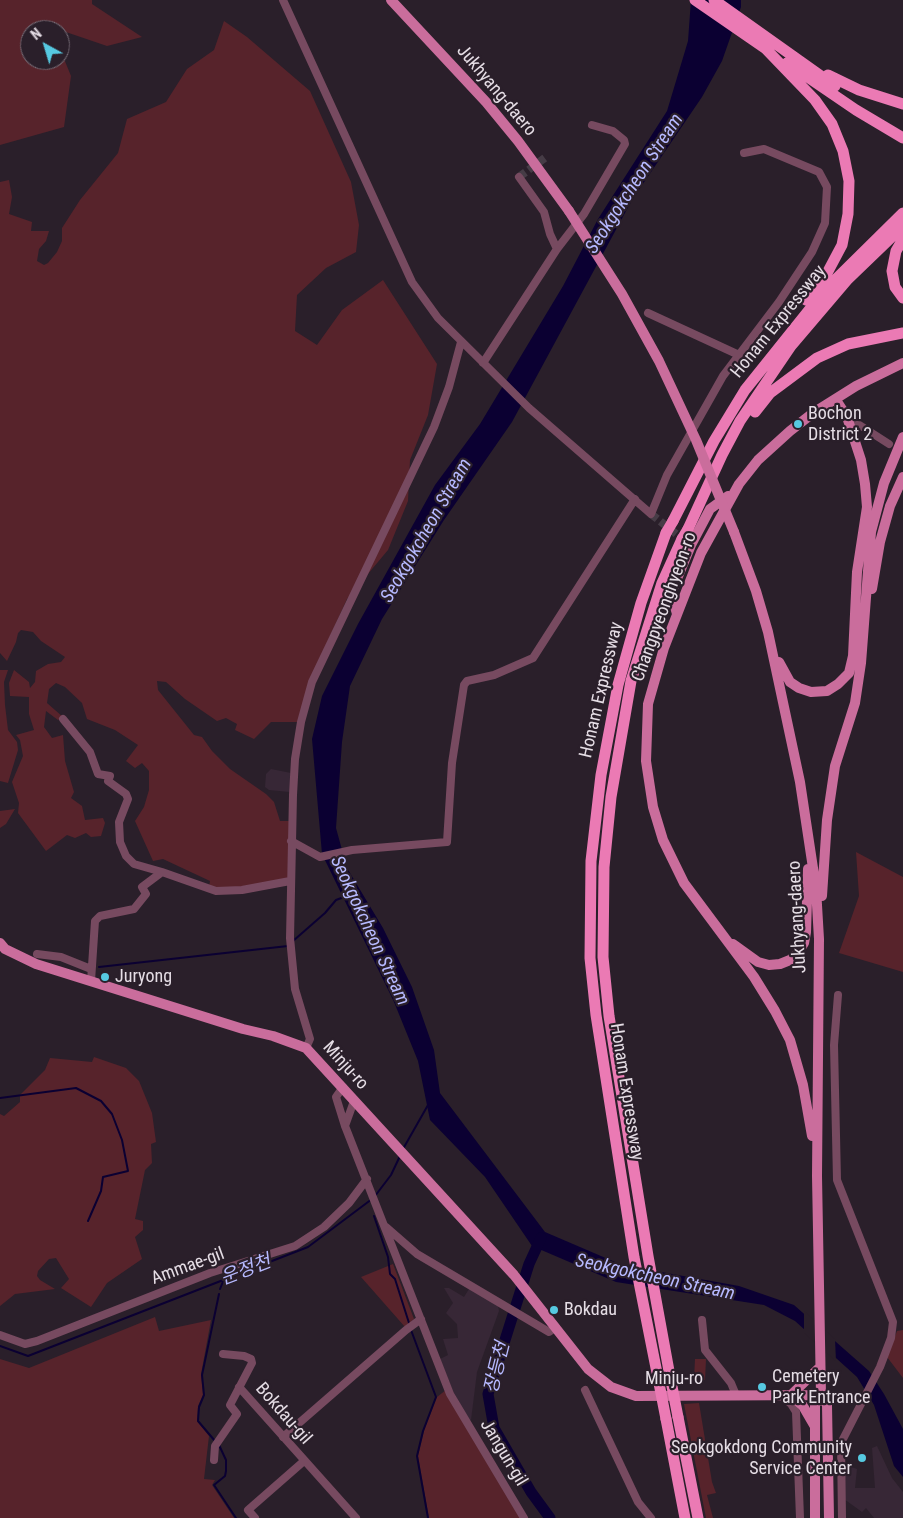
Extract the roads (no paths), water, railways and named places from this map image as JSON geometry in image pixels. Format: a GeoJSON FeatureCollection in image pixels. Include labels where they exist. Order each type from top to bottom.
{"type":"FeatureCollection","features":[{"type":"Feature","properties":{"kind":"highway"},"geometry":{"type":"LineString","coordinates":[[695,0],[766,42],[833,78],[859,90],[903,104]]}},
{"type":"Feature","properties":{"kind":"highway"},"geometry":{"type":"LineString","coordinates":[[714,0],[856,110],[903,138]]}},
{"type":"Feature","properties":{"kind":"highway"},"geometry":{"type":"LineString","coordinates":[[766,42],[858,103],[903,130]]}},
{"type":"Feature","properties":{"kind":"highway"},"geometry":{"type":"LineString","coordinates":[[766,42],[815,100],[832,124],[843,151],[849,181],[848,214],[842,245],[825,277],[797,312],[779,345]]}},
{"type":"Feature","properties":{"kind":"highway","name":"Honam Expressway"},"geometry":{"type":"LineString","coordinates":[[685,1518],[634,1257],[596,1015],[590,958],[591,861],[601,775],[618,685],[641,603],[666,533],[719,432],[745,390],[779,345],[826,289],[903,213]]}},
{"type":"Feature","properties":{"kind":"highway","name":"Honam Expressway"},"geometry":{"type":"LineString","coordinates":[[698,1518],[648,1256],[609,1016],[603,958],[604,868],[611,797],[631,680],[662,583],[722,455],[740,421],[791,346],[848,279],[903,226]]}},
{"type":"Feature","properties":{"kind":"highway"},"geometry":{"type":"LineString","coordinates":[[903,239],[896,250],[892,271],[895,287],[903,298]]}},
{"type":"Feature","properties":{"kind":"highway"},"geometry":{"type":"LineString","coordinates":[[708,485],[748,421],[770,393],[803,366],[848,344],[903,333]]}},
{"type":"Feature","properties":{"kind":"main road","name":"Jukhyang-daero"},"geometry":{"type":"LineString","coordinates":[[391,0],[486,102],[518,141],[569,211],[622,294],[659,361],[696,440],[734,532],[768,632],[799,774],[816,888],[819,939],[817,1176],[821,1395]]}},
{"type":"Feature","properties":{"kind":"main road","name":"Changpyeonghyeon-ro"},"geometry":{"type":"LineString","coordinates":[[817,1176],[803,1085],[790,1040],[754,977],[684,883],[658,827],[650,792],[646,760],[648,704],[656,674],[677,614],[701,553],[733,493],[758,460],[790,431],[856,386],[903,363]]}},
{"type":"Feature","properties":{"kind":"main road"},"geometry":{"type":"LineString","coordinates":[[768,632],[781,668],[790,682],[799,688],[811,692],[827,691],[838,684],[849,673],[854,656],[857,572],[867,507],[861,460],[847,417],[836,400]]}},
{"type":"Feature","properties":{"kind":"main road"},"geometry":{"type":"LineString","coordinates":[[819,939],[826,820],[835,766],[855,703],[872,532],[884,483],[903,437]]}},
{"type":"Feature","properties":{"kind":"main road"},"geometry":{"type":"LineString","coordinates":[[863,634],[880,542],[890,506],[903,477]]}},
{"type":"Feature","properties":{"kind":"main road"},"geometry":{"type":"LineString","coordinates":[[723,936],[758,962],[769,965],[785,962],[798,953],[804,943],[806,932],[808,835]]}},
{"type":"Feature","properties":{"kind":"main road","name":"Minju-ro"},"geometry":{"type":"LineString","coordinates":[[0,944],[36,964],[273,1036],[306,1048],[399,1147],[514,1275],[588,1369],[603,1382],[619,1391],[636,1396],[821,1395]]}},
{"type":"Feature","properties":{"kind":"main road"},"geometry":{"type":"LineString","coordinates":[[815,1426],[804,1406],[791,1395],[820,1366]]}},
{"type":"Feature","properties":{"kind":"main road"},"geometry":{"type":"LineString","coordinates":[[815,1518],[815,1405],[821,1395],[827,1405],[829,1518]]}},
{"type":"Feature","properties":{"kind":"street"},"geometry":{"type":"LineString","coordinates":[[283,0],[412,282],[438,318],[482,363],[529,408],[651,514],[667,475],[723,376],[779,302],[812,252],[825,223],[827,187],[819,172],[764,149],[744,153]]}},
{"type":"Feature","properties":{"kind":"street"},"geometry":{"type":"LineString","coordinates":[[482,363],[557,249],[584,214],[625,144],[624,140],[613,131],[592,125]]}},
{"type":"Feature","properties":{"kind":"street"},"geometry":{"type":"LineString","coordinates":[[519,177],[544,212],[550,234],[557,249]]}},
{"type":"Feature","properties":{"kind":"street"},"geometry":{"type":"LineString","coordinates":[[648,313],[739,355]]}},
{"type":"Feature","properties":{"kind":"street"},"geometry":{"type":"LineString","coordinates":[[306,1048],[310,1039],[296,989],[290,938],[291,841],[295,758],[301,722],[312,682],[434,427],[449,387],[461,342]]}},
{"type":"Feature","properties":{"kind":"street"},"geometry":{"type":"LineString","coordinates":[[847,417],[889,444]]}},
{"type":"Feature","properties":{"kind":"street"},"geometry":{"type":"LineString","coordinates":[[291,841],[320,857],[347,852],[447,842],[452,763],[464,684],[467,681],[494,675],[533,658],[635,499]]}},
{"type":"Feature","properties":{"kind":"street"},"geometry":{"type":"LineString","coordinates":[[63,719],[90,752],[98,774],[110,776],[108,781],[126,794],[128,799],[120,822],[120,842],[126,856],[134,864],[216,891],[242,890],[290,881]]}},
{"type":"Feature","properties":{"kind":"street"},"geometry":{"type":"LineString","coordinates":[[90,980],[95,921],[100,916],[134,909],[146,894],[142,887],[162,872]]}},
{"type":"Feature","properties":{"kind":"street"},"geometry":{"type":"LineString","coordinates":[[37,954],[61,957],[91,969]]}},
{"type":"Feature","properties":{"kind":"street"},"geometry":{"type":"LineString","coordinates":[[838,994],[834,1045],[837,1180],[893,1322],[891,1338],[880,1368],[841,1443],[842,1518]]}},
{"type":"Feature","properties":{"kind":"street","name":"Jangun-gil"},"geometry":{"type":"LineString","coordinates":[[343,1087],[336,1097],[345,1126],[450,1394],[524,1518]]}},
{"type":"Feature","properties":{"kind":"street"},"geometry":{"type":"LineString","coordinates":[[345,1126],[354,1100]]}},
{"type":"Feature","properties":{"kind":"street","name":"Ammae-gil"},"geometry":{"type":"LineString","coordinates":[[0,1335],[25,1344],[37,1341],[210,1273],[295,1246],[324,1227],[368,1183]]}},
{"type":"Feature","properties":{"kind":"street"},"geometry":{"type":"LineString","coordinates":[[384,1225],[417,1254],[506,1304],[549,1332],[556,1327]]}},
{"type":"Feature","properties":{"kind":"street"},"geometry":{"type":"LineString","coordinates":[[282,1437],[421,1319]]}},
{"type":"Feature","properties":{"kind":"street"},"geometry":{"type":"LineString","coordinates":[[702,1320],[704,1350],[731,1383],[736,1396]]}},
{"type":"Feature","properties":{"kind":"street","name":"Bokdau-gil"},"geometry":{"type":"LineString","coordinates":[[214,1460],[215,1446],[238,1414],[230,1404],[252,1363],[251,1359],[224,1354]]}},
{"type":"Feature","properties":{"kind":"street","name":"Bokdau-gil"},"geometry":{"type":"LineString","coordinates":[[239,1387],[356,1518]]}},
{"type":"Feature","properties":{"kind":"street"},"geometry":{"type":"LineString","coordinates":[[585,1390],[638,1502],[651,1518]]}},
{"type":"Feature","properties":{"kind":"street"},"geometry":{"type":"LineString","coordinates":[[780,1395],[791,1404],[796,1412],[800,1518]]}},
{"type":"Feature","properties":{"kind":"street","name":"Bokdau-gil"},"geometry":{"type":"LineString","coordinates":[[255,1518],[248,1510],[304,1461]]}},
{"type":"Feature","properties":{"kind":"water","name":"Seokgokcheon Stream"},"geometry":{"type":"Polygon","coordinates":[[[691,0],[741,0],[741,7],[722,61],[702,97],[632,200],[512,422],[444,520],[382,619],[350,686],[342,742],[336,828],[347,868],[383,928],[412,987],[434,1050],[440,1093],[545,1232],[622,1265],[739,1286],[794,1305],[869,1371],[884,1394],[903,1429],[903,1477],[894,1466],[874,1405],[857,1377],[795,1321],[764,1305],[616,1282],[532,1246],[485,1177],[430,1120],[418,1061],[394,1002],[322,854],[312,739],[322,696],[358,624],[435,485],[480,424],[563,286],[598,219],[667,111],[688,41],[691,0]]]}},
{"type":"Feature","properties":{"kind":"waterway","name":"Seokgokcheon Stream"},"geometry":{"type":"LineString","coordinates":[[293,941],[325,913],[336,900],[344,897]]}},
{"type":"Feature","properties":{"kind":"waterway"},"geometry":{"type":"LineString","coordinates":[[99,967],[288,946]]}},
{"type":"Feature","properties":{"kind":"waterway"},"geometry":{"type":"LineString","coordinates":[[0,1098],[76,1088],[101,1101],[112,1114],[122,1140],[128,1171],[103,1177],[101,1191],[88,1221]]}},
{"type":"Feature","properties":{"kind":"waterway","name":"운정천"},"geometry":{"type":"LineString","coordinates":[[403,1149],[428,1105]]}},
{"type":"Feature","properties":{"kind":"waterway","name":"운정천"},"geometry":{"type":"LineString","coordinates":[[375,1196],[391,1175],[400,1156]]}},
{"type":"Feature","properties":{"kind":"waterway","name":"운정천"},"geometry":{"type":"LineString","coordinates":[[0,1346],[28,1356],[308,1247],[372,1199]]}},
{"type":"Feature","properties":{"kind":"waterway"},"geometry":{"type":"LineString","coordinates":[[374,1216],[388,1257],[390,1274],[395,1279],[409,1323]]}},
{"type":"Feature","properties":{"kind":"waterway","name":"장등천"},"geometry":{"type":"LineString","coordinates":[[541,1238],[529,1264],[488,1394],[494,1428],[531,1492],[550,1518]]}},
{"type":"Feature","properties":{"kind":"waterway","name":"운정천"},"geometry":{"type":"LineString","coordinates":[[220,1289],[224,1279]]}},
{"type":"Feature","properties":{"kind":"waterway"},"geometry":{"type":"LineString","coordinates":[[215,1441],[198,1421],[199,1407],[204,1395],[202,1375],[219,1294]]}},
{"type":"Feature","properties":{"kind":"waterway"},"geometry":{"type":"LineString","coordinates":[[411,1330],[436,1397],[423,1431],[417,1456],[428,1518]]}},
{"type":"Feature","properties":{"kind":"waterway"},"geometry":{"type":"LineString","coordinates":[[219,1445],[226,1460],[226,1471],[225,1476],[214,1485],[236,1518]]}},
{"type":"Feature","properties":{"kind":"tunnel"},"geometry":{"type":"LineString","coordinates":[[519,177],[546,157]]}},
{"type":"Feature","properties":{"kind":"tunnel"},"geometry":{"type":"LineString","coordinates":[[651,514],[685,541]]}},
{"type":"Feature","properties":{"kind":"place","name":"Bochon District 2"},"geometry":{"type":"Point","coordinates":[798,424]}},
{"type":"Feature","properties":{"kind":"place","name":"Juryong"},"geometry":{"type":"Point","coordinates":[105,977]}},
{"type":"Feature","properties":{"kind":"place","name":"Bokdau"},"geometry":{"type":"Point","coordinates":[554,1310]}},
{"type":"Feature","properties":{"kind":"place","name":"Cemetery Park Entrance"},"geometry":{"type":"Point","coordinates":[762,1387]}},
{"type":"Feature","properties":{"kind":"place","name":"Seokgokdong Community Service Center"},"geometry":{"type":"Point","coordinates":[862,1458]}}]}
